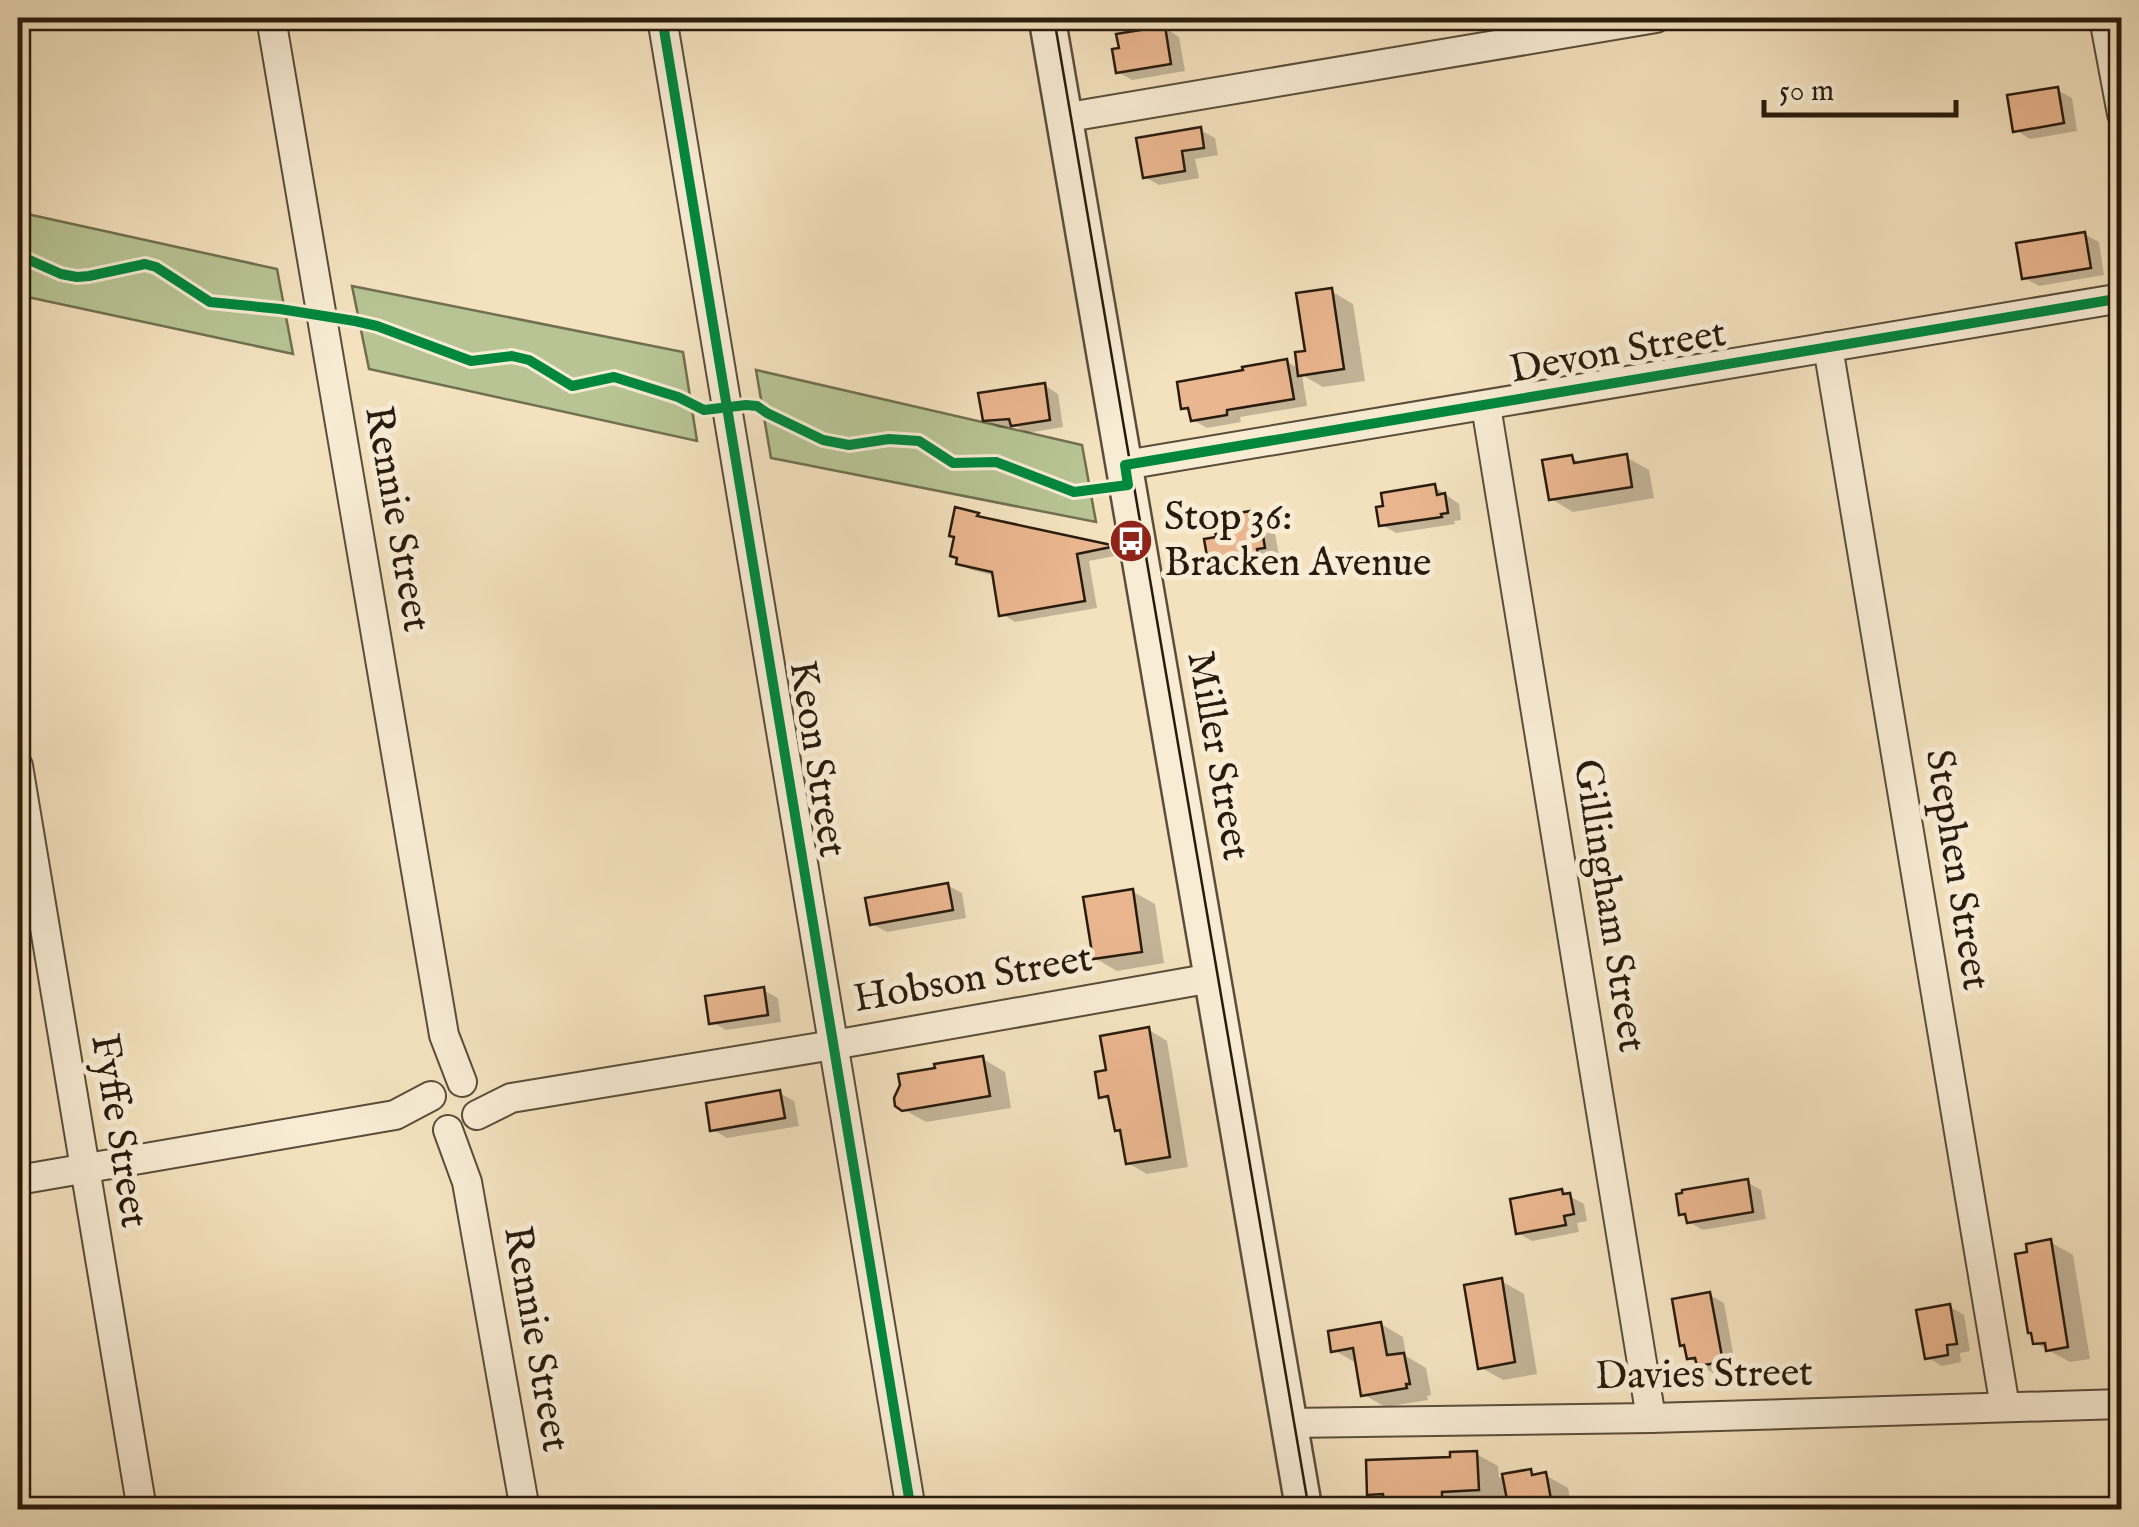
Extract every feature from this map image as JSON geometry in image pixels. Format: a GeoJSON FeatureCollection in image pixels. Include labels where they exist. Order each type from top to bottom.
{"type":"FeatureCollection","features":[{"type":"Feature","properties":{"kind":"street","name":"Rennie Street"},"geometry":{"type":"LineString","coordinates":[[272,18],[525,1510]]}},
{"type":"Feature","properties":{"kind":"street","name":"Keon Street"},"geometry":{"type":"LineString","coordinates":[[662,18],[911,1510]]}},
{"type":"Feature","properties":{"kind":"street","name":"Miller Street"},"geometry":{"type":"LineString","coordinates":[[1047,18],[1304,1510]]}},
{"type":"Feature","properties":{"kind":"street"},"geometry":{"type":"LineString","coordinates":[[1063,118],[1656,18]]}},
{"type":"Feature","properties":{"kind":"street"},"geometry":{"type":"LineString","coordinates":[[2104,18],[2116,56],[2122,114]]}},
{"type":"Feature","properties":{"kind":"street","name":"Devon Street"},"geometry":{"type":"LineString","coordinates":[[1124,465],[2122,298]]}},
{"type":"Feature","properties":{"kind":"street","name":"Stephen Street"},"geometry":{"type":"LineString","coordinates":[[1828,347],[2005,1407]]}},
{"type":"Feature","properties":{"kind":"street","name":"Gillingham Street"},"geometry":{"type":"LineString","coordinates":[[1486,406],[1650,1418]]}},
{"type":"Feature","properties":{"kind":"street","name":"Fyffe Street"},"geometry":{"type":"LineString","coordinates":[[18,766],[142,1510]]}},
{"type":"Feature","properties":{"kind":"street","name":"Hobson Street"},"geometry":{"type":"LineString","coordinates":[[18,1180],[1212,978]]}},
{"type":"Feature","properties":{"kind":"street","name":"Davies Street"},"geometry":{"type":"LineString","coordinates":[[1289,1424],[2122,1404]]}},
{"type":"Feature","properties":{"kind":"green space"},"geometry":{"type":"Polygon","coordinates":[[[18,212],[277,269],[293,354],[18,295],[18,212]]]}},
{"type":"Feature","properties":{"kind":"green space"},"geometry":{"type":"Polygon","coordinates":[[[352,286],[683,352],[697,441],[369,369],[352,286]]]}},
{"type":"Feature","properties":{"kind":"green space"},"geometry":{"type":"Polygon","coordinates":[[[756,370],[1082,445],[1096,522],[771,458],[756,370]]]}},
{"type":"Feature","properties":{"kind":"building"},"geometry":{"type":"Polygon","coordinates":[[[1165,26],[1171,64],[1116,73],[1112,49],[1119,48],[1116,34],[1165,26]]]}},
{"type":"Feature","properties":{"kind":"building"},"geometry":{"type":"Polygon","coordinates":[[[2058,87],[2064,123],[2013,132],[2007,95],[2058,87]]]}},
{"type":"Feature","properties":{"kind":"building"},"geometry":{"type":"Polygon","coordinates":[[[1201,127],[1204,148],[1182,151],[1185,171],[1143,178],[1136,138],[1201,127]]]}},
{"type":"Feature","properties":{"kind":"building"},"geometry":{"type":"Polygon","coordinates":[[[2085,232],[2091,268],[2022,279],[2016,243],[2085,232]]]}},
{"type":"Feature","properties":{"kind":"building"},"geometry":{"type":"Polygon","coordinates":[[[1332,288],[1344,369],[1298,376],[1295,352],[1305,351],[1296,293],[1332,288]]]}},
{"type":"Feature","properties":{"kind":"building"},"geometry":{"type":"Polygon","coordinates":[[[1287,359],[1294,399],[1227,410],[1227,415],[1191,421],[1188,408],[1181,409],[1177,382],[1287,359]]]}},
{"type":"Feature","properties":{"kind":"building"},"geometry":{"type":"Polygon","coordinates":[[[1045,383],[1050,420],[1011,426],[1009,419],[983,421],[978,393],[1045,383]]]}},
{"type":"Feature","properties":{"kind":"building"},"geometry":{"type":"Polygon","coordinates":[[[1627,454],[1632,487],[1549,500],[1542,460],[1572,455],[1574,463],[1627,454]]]}},
{"type":"Feature","properties":{"kind":"building"},"geometry":{"type":"Polygon","coordinates":[[[1435,484],[1437,495],[1445,493],[1448,513],[1379,526],[1376,507],[1383,506],[1381,493],[1435,484]]]}},
{"type":"Feature","properties":{"kind":"building"},"geometry":{"type":"Polygon","coordinates":[[[955,507],[979,513],[977,516],[1116,546],[1077,554],[1085,601],[999,616],[992,572],[956,564],[957,558],[950,556],[954,537],[949,536],[955,507]]]}},
{"type":"Feature","properties":{"kind":"building"},"geometry":{"type":"Polygon","coordinates":[[[1259,512],[1265,548],[1257,549],[1258,554],[1208,562],[1204,539],[1216,537],[1213,517],[1259,512]]]}},
{"type":"Feature","properties":{"kind":"building"},"geometry":{"type":"Polygon","coordinates":[[[948,883],[953,910],[870,925],[865,898],[948,883]]]}},
{"type":"Feature","properties":{"kind":"building"},"geometry":{"type":"Polygon","coordinates":[[[1133,889],[1142,952],[1093,959],[1083,897],[1133,889]]]}},
{"type":"Feature","properties":{"kind":"building"},"geometry":{"type":"Polygon","coordinates":[[[764,987],[768,1015],[709,1024],[705,996],[764,987]]]}},
{"type":"Feature","properties":{"kind":"building"},"geometry":{"type":"Polygon","coordinates":[[[1149,1027],[1170,1157],[1126,1164],[1108,1096],[1099,1098],[1095,1072],[1106,1070],[1100,1036],[1149,1027]]]}},
{"type":"Feature","properties":{"kind":"building"},"geometry":{"type":"Polygon","coordinates":[[[983,1056],[990,1096],[902,1111],[895,1106],[900,1085],[898,1074],[983,1056]]]}},
{"type":"Feature","properties":{"kind":"building"},"geometry":{"type":"Polygon","coordinates":[[[780,1090],[785,1118],[710,1131],[706,1103],[780,1090]]]}},
{"type":"Feature","properties":{"kind":"building"},"geometry":{"type":"Polygon","coordinates":[[[1748,1179],[1753,1212],[1687,1223],[1685,1214],[1679,1215],[1676,1194],[1682,1190],[1748,1179]]]}},
{"type":"Feature","properties":{"kind":"building"},"geometry":{"type":"Polygon","coordinates":[[[1562,1189],[1563,1194],[1570,1193],[1574,1214],[1564,1216],[1566,1225],[1516,1234],[1510,1199],[1562,1189]]]}},
{"type":"Feature","properties":{"kind":"building"},"geometry":{"type":"Polygon","coordinates":[[[2051,1239],[2068,1347],[2046,1351],[2045,1343],[2033,1344],[2028,1333],[2015,1254],[2027,1252],[2026,1244],[2051,1239]]]}},
{"type":"Feature","properties":{"kind":"building"},"geometry":{"type":"Polygon","coordinates":[[[1502,1278],[1515,1362],[1478,1369],[1464,1285],[1502,1278]]]}},
{"type":"Feature","properties":{"kind":"building"},"geometry":{"type":"Polygon","coordinates":[[[1710,1292],[1723,1362],[1697,1366],[1695,1358],[1687,1359],[1684,1345],[1680,1346],[1672,1299],[1710,1292]]]}},
{"type":"Feature","properties":{"kind":"building"},"geometry":{"type":"Polygon","coordinates":[[[1950,1304],[1957,1344],[1947,1345],[1948,1355],[1925,1359],[1916,1310],[1950,1304]]]}},
{"type":"Feature","properties":{"kind":"building"},"geometry":{"type":"Polygon","coordinates":[[[1381,1322],[1387,1355],[1404,1353],[1410,1384],[1406,1384],[1407,1388],[1361,1396],[1353,1348],[1331,1352],[1328,1331],[1381,1322]]]}},
{"type":"Feature","properties":{"kind":"building"},"geometry":{"type":"Polygon","coordinates":[[[1477,1451],[1479,1490],[1442,1492],[1442,1510],[1384,1510],[1383,1494],[1367,1495],[1366,1460],[1450,1457],[1450,1452],[1477,1451]]]}},
{"type":"Feature","properties":{"kind":"building"},"geometry":{"type":"Polygon","coordinates":[[[1531,1469],[1532,1475],[1546,1472],[1553,1510],[1509,1510],[1502,1474],[1531,1469]]]}},
{"type":"Feature","properties":{"kind":"tram line"},"geometry":{"type":"LineString","coordinates":[[1054,18],[1309,1510]]}},
{"type":"Feature","properties":{"kind":"cycle path"},"geometry":{"type":"LineString","coordinates":[[662,18],[911,1510]]}},
{"type":"Feature","properties":{"kind":"cycle path"},"geometry":{"type":"LineString","coordinates":[[18,255],[77,277],[145,264],[210,302],[355,321],[471,361],[512,356],[529,360],[572,386],[614,377],[678,397],[704,410],[757,406],[823,440],[849,445],[889,439],[919,441],[953,463],[996,462],[1074,492],[1128,485],[1125,465],[2122,298]]}},
{"type":"Feature","properties":{"kind":"place","name":"Stop 36: Bracken Avenue"},"geometry":{"type":"Point","coordinates":[1131,541]}}]}
